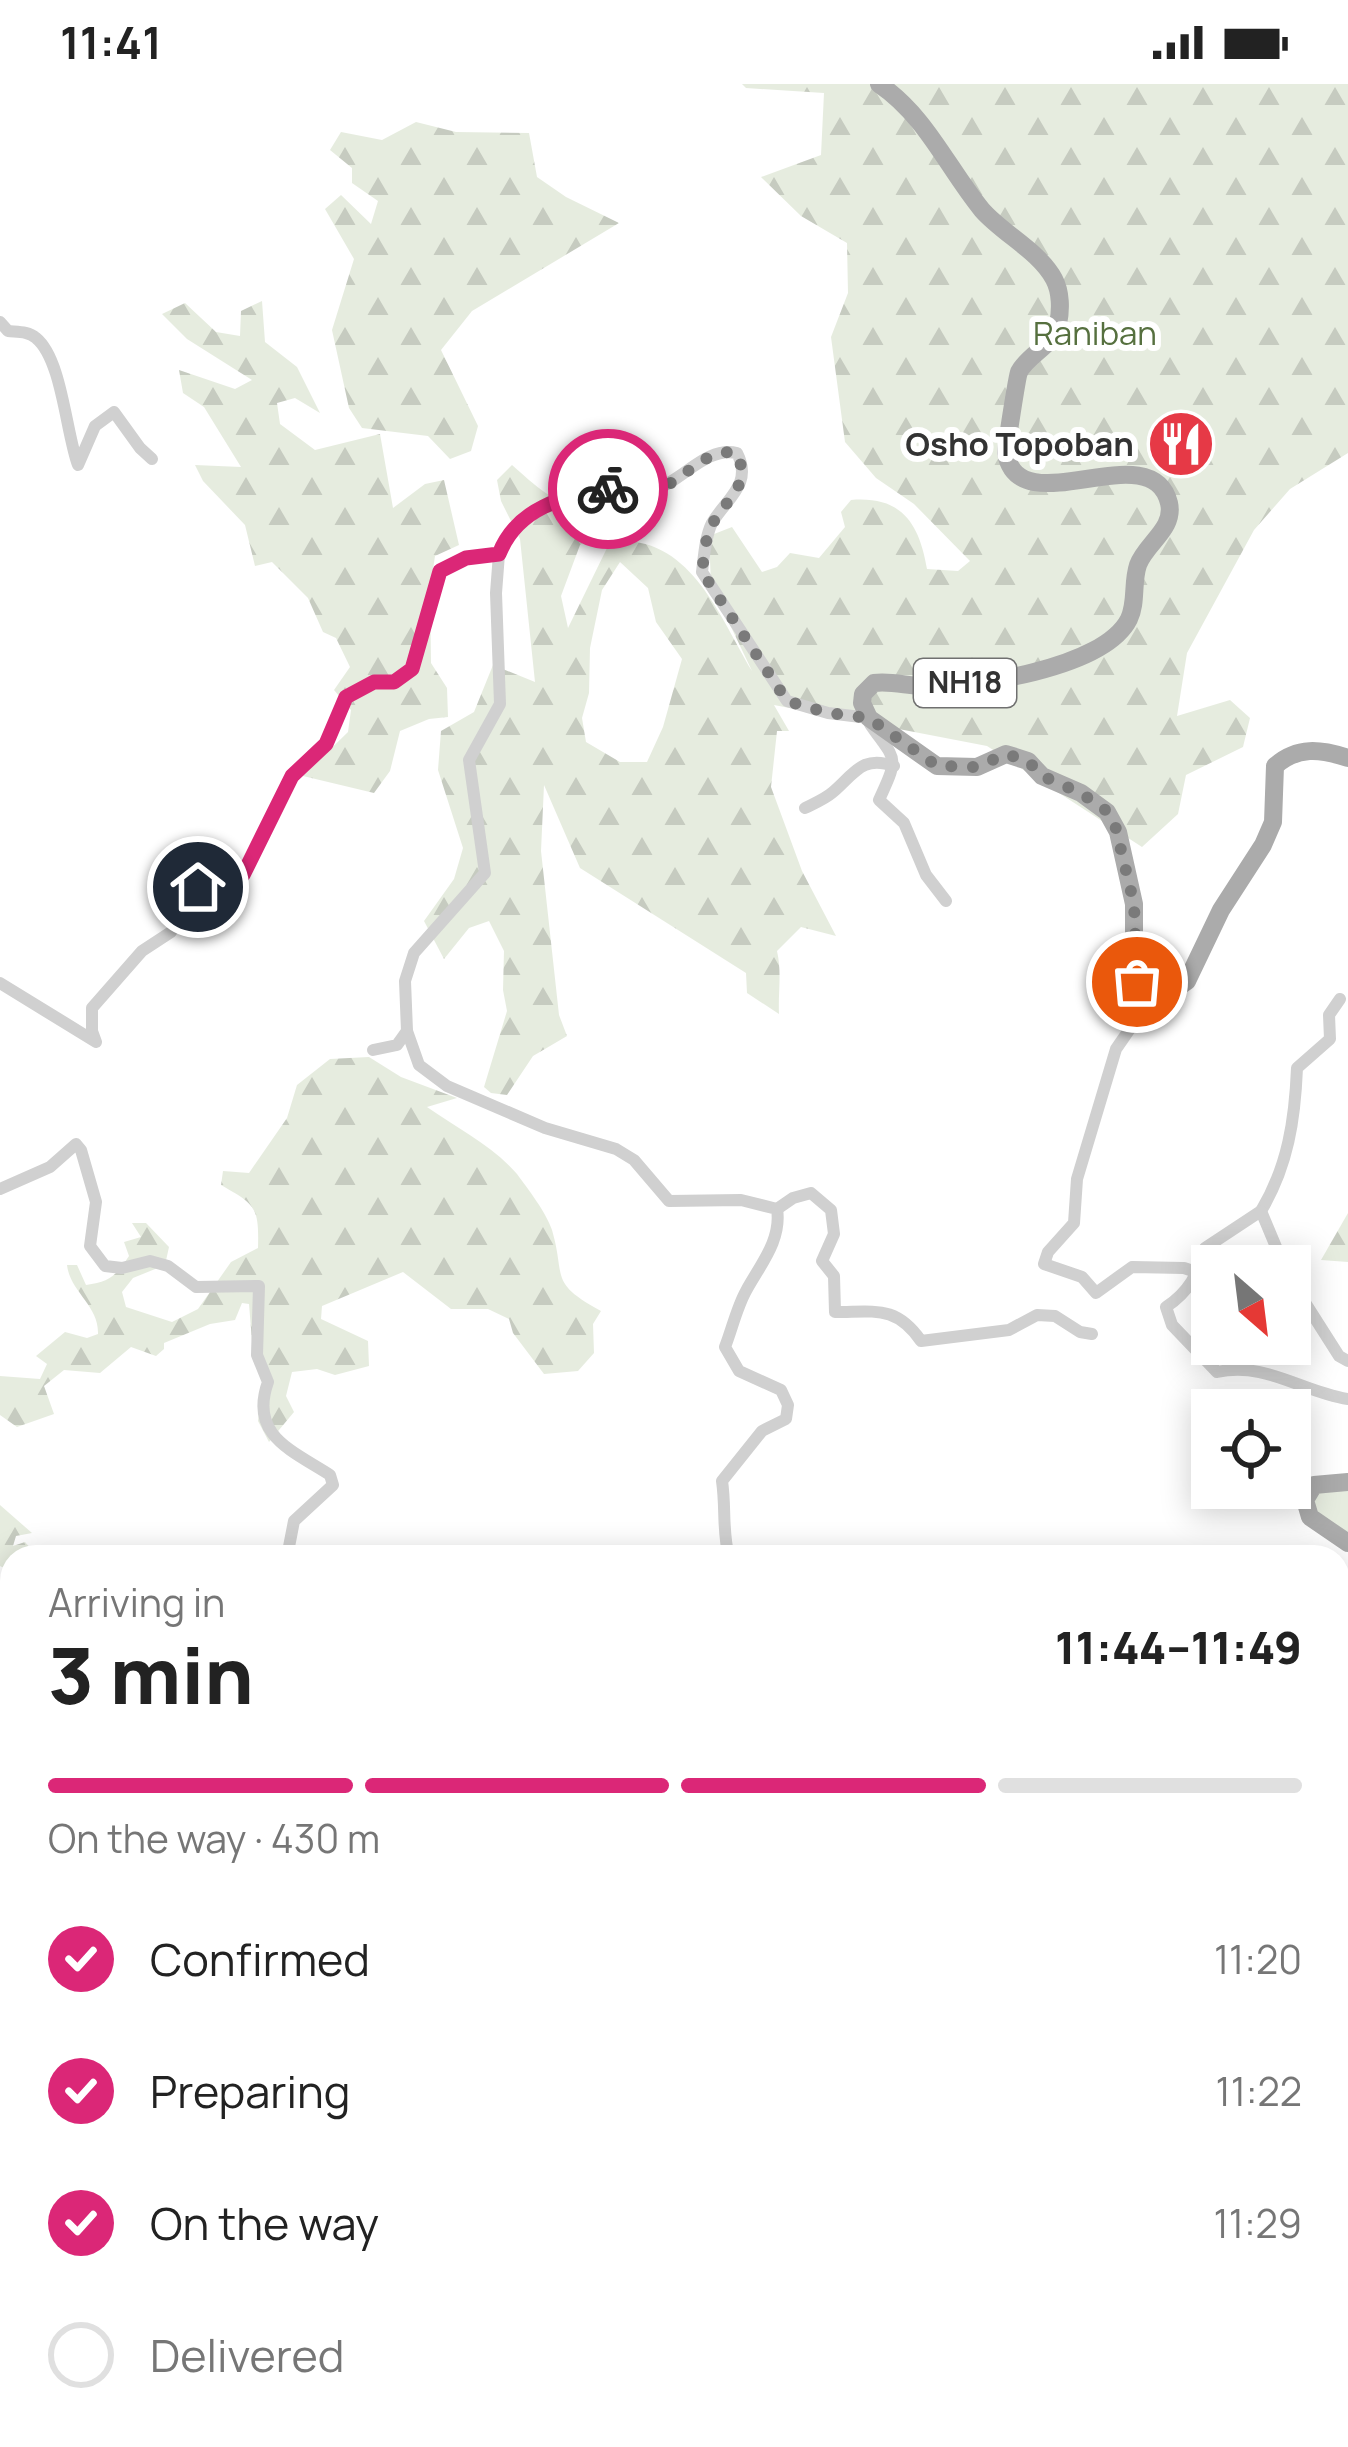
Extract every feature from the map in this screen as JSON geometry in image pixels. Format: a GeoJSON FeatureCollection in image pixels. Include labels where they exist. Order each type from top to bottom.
{"type":"FeatureCollection","features":[{"type":"Feature","properties":{"kind":"main road","name":"NH18"},"geometry":{"type":"LineString","coordinates":[[879,84],[924,124],[983,211],[1054,278],[1060,306],[1054,336],[1030,358],[1016,382],[1006,452],[1013,468],[1025,480],[1040,484],[1115,474],[1152,479],[1162,488],[1170,509],[1166,526],[1136,570],[1129,619],[1108,644],[1051,667],[977,682],[874,683],[862,694],[862,703],[867,718],[937,766],[976,767],[1006,754],[1028,761],[1042,776],[1081,793],[1108,812],[1118,832],[1134,904],[1135,976],[1154,994]]}},
{"type":"Feature","properties":{"kind":"main road"},"geometry":{"type":"LineString","coordinates":[[1154,994],[1174,990],[1187,981],[1221,910],[1263,845],[1273,821],[1275,766],[1288,755],[1310,749],[1348,758]]}},
{"type":"Feature","properties":{"kind":"main road"},"geometry":{"type":"LineString","coordinates":[[1348,1482],[1314,1485],[1305,1500],[1313,1521],[1348,1543]]}},
{"type":"Feature","properties":{"kind":"street"},"geometry":{"type":"LineString","coordinates":[[0,322],[8,331],[38,339],[48,356],[68,412],[69,438],[78,465],[95,426],[114,412],[152,459]]}},
{"type":"Feature","properties":{"kind":"street"},"geometry":{"type":"LineString","coordinates":[[946,901],[926,875],[904,823],[879,800],[894,766],[890,747],[867,718],[787,701],[702,572],[710,527],[742,484],[743,466],[736,453],[713,454],[674,481],[648,492],[612,488],[543,504],[506,536],[499,554],[496,593],[500,704],[469,760],[485,873],[414,953],[405,981],[406,1030],[419,1065],[447,1086],[545,1128],[616,1149],[634,1160],[669,1201],[741,1200],[777,1209],[811,1193],[832,1210],[834,1234],[822,1261],[834,1276],[835,1312],[884,1311],[906,1320],[920,1341],[1010,1330],[1037,1315],[1055,1316],[1092,1334]]}},
{"type":"Feature","properties":{"kind":"street"},"geometry":{"type":"LineString","coordinates":[[0,983],[97,1042],[92,1008],[142,951],[171,932],[198,887],[243,875],[292,776],[326,744],[346,697],[374,682],[394,682],[412,669],[440,571],[466,558],[499,554]]}},
{"type":"Feature","properties":{"kind":"street"},"geometry":{"type":"LineString","coordinates":[[806,808],[830,795],[856,765],[878,761],[894,766]]}},
{"type":"Feature","properties":{"kind":"street"},"geometry":{"type":"LineString","coordinates":[[1154,994],[1116,1049],[1077,1179],[1074,1223],[1048,1252],[1044,1264],[1082,1277],[1096,1292],[1132,1267],[1191,1272]]}},
{"type":"Feature","properties":{"kind":"street"},"geometry":{"type":"LineString","coordinates":[[1209,1245],[1261,1211],[1272,1192],[1295,1124],[1297,1068],[1330,1039],[1329,1015],[1340,999]]}},
{"type":"Feature","properties":{"kind":"street"},"geometry":{"type":"LineString","coordinates":[[373,1050],[397,1046],[406,1030]]}},
{"type":"Feature","properties":{"kind":"street"},"geometry":{"type":"LineString","coordinates":[[0,1189],[50,1167],[76,1144],[95,1202],[90,1246],[105,1266],[150,1262],[167,1266],[196,1287],[259,1286],[257,1355],[268,1382],[260,1404],[264,1420],[286,1447],[330,1474],[333,1486],[294,1521],[289,1545]]}},
{"type":"Feature","properties":{"kind":"street"},"geometry":{"type":"LineString","coordinates":[[725,1545],[722,1480],[761,1431],[786,1419],[788,1405],[781,1390],[739,1371],[725,1347],[743,1295],[780,1225],[777,1209]]}},
{"type":"Feature","properties":{"kind":"street"},"geometry":{"type":"LineString","coordinates":[[1261,1211],[1275,1245]]}},
{"type":"Feature","properties":{"kind":"street"},"geometry":{"type":"LineString","coordinates":[[1191,1284],[1166,1307],[1172,1325],[1191,1345]]}},
{"type":"Feature","properties":{"kind":"street"},"geometry":{"type":"LineString","coordinates":[[1311,1312],[1339,1356],[1348,1361]]}},
{"type":"Feature","properties":{"kind":"street"},"geometry":{"type":"LineString","coordinates":[[1209,1365],[1216,1372],[1234,1368],[1269,1373],[1348,1399]]}},
{"type":"Feature","properties":{"kind":"green space","name":"Raniban"},"geometry":{"type":"Polygon","coordinates":[[[742,84],[1348,84],[1348,453],[1290,489],[1254,530],[1187,653],[1177,716],[1230,700],[1250,718],[1243,747],[1186,775],[1178,814],[1142,847],[987,746],[774,705],[789,731],[777,731],[771,787],[802,871],[836,936],[801,927],[777,951],[779,1014],[747,993],[746,973],[580,868],[544,785],[541,851],[559,1015],[567,1036],[533,1056],[507,1095],[491,1093],[484,1087],[507,1011],[504,951],[489,921],[469,928],[444,959],[424,921],[454,879],[463,848],[438,770],[441,731],[474,712],[493,665],[535,682],[520,539],[501,501],[497,480],[512,465],[561,500],[622,499],[632,531],[597,533],[580,545],[561,596],[568,628],[607,548],[615,541],[641,543],[683,565],[699,583],[752,671],[711,585],[709,536],[732,527],[762,572],[777,567],[790,553],[819,558],[845,527],[841,512],[851,500],[868,500],[883,502],[905,515],[919,538],[927,569],[958,571],[970,561],[914,504],[876,478],[845,442],[831,337],[848,293],[847,243],[801,216],[761,177],[821,155],[824,93],[742,84]],[[620,562],[602,590],[590,648],[589,693],[582,718],[586,742],[620,762],[647,762],[663,727],[682,659],[656,622],[648,588],[620,562]]]}},
{"type":"Feature","properties":{"kind":"green space"},"geometry":{"type":"Polygon","coordinates":[[[416,122],[456,132],[529,133],[537,177],[619,223],[472,311],[441,350],[478,426],[471,451],[450,459],[428,436],[362,428],[349,408],[332,330],[354,259],[325,209],[341,195],[371,224],[378,201],[352,183],[352,168],[330,150],[341,132],[382,140],[416,122]]]}},
{"type":"Feature","properties":{"kind":"green space"},"geometry":{"type":"Polygon","coordinates":[[[262,301],[265,342],[297,367],[320,413],[295,398],[277,403],[280,424],[315,450],[380,434],[393,508],[425,484],[444,480],[459,545],[435,556],[430,590],[431,663],[447,688],[448,717],[400,731],[390,771],[374,793],[303,776],[348,732],[351,710],[334,690],[350,667],[336,638],[323,632],[308,598],[272,562],[255,566],[245,525],[203,481],[195,465],[241,467],[204,407],[183,393],[179,370],[235,389],[252,380],[187,339],[162,314],[185,303],[216,332],[240,336],[241,311],[262,301]]]}},
{"type":"Feature","properties":{"kind":"green space"},"geometry":{"type":"Polygon","coordinates":[[[369,1057],[401,1077],[457,1098],[427,1107],[497,1155],[517,1174],[546,1216],[566,1285],[601,1311],[593,1324],[594,1353],[578,1371],[544,1374],[513,1333],[509,1319],[488,1309],[451,1309],[403,1272],[322,1306],[321,1319],[368,1341],[369,1366],[335,1375],[317,1369],[292,1372],[286,1396],[294,1412],[269,1442],[258,1421],[263,1374],[252,1341],[249,1304],[242,1303],[235,1320],[210,1324],[164,1343],[156,1356],[131,1347],[100,1373],[64,1370],[44,1386],[54,1414],[17,1427],[0,1415],[0,1376],[40,1379],[47,1364],[36,1356],[65,1332],[87,1338],[98,1334],[94,1315],[67,1265],[77,1265],[86,1285],[111,1277],[129,1256],[124,1242],[141,1237],[132,1223],[146,1223],[169,1247],[165,1265],[133,1278],[122,1292],[126,1307],[172,1322],[198,1309],[231,1262],[258,1248],[253,1209],[221,1185],[223,1171],[249,1173],[287,1118],[297,1085],[330,1059],[369,1057]]]}},
{"type":"Feature","properties":{"kind":"green space"},"geometry":{"type":"Polygon","coordinates":[[[1348,1213],[1348,1262],[1321,1260],[1348,1213]]]}},
{"type":"Feature","properties":{"kind":"green space"},"geometry":{"type":"Polygon","coordinates":[[[1348,1490],[1348,1537],[1319,1517],[1312,1498],[1315,1493],[1348,1490]]]}},
{"type":"Feature","properties":{"kind":"green space"},"geometry":{"type":"Polygon","coordinates":[[[0,1505],[32,1533],[16,1536],[13,1545],[0,1545],[0,1505]]]}},
{"type":"Feature","properties":{"kind":"way so far"},"geometry":{"type":"LineString","coordinates":[[608,489],[648,492],[674,481],[713,454],[736,453],[743,466],[742,484],[710,527],[702,572],[776,688],[787,701],[869,718],[937,766],[976,767],[1006,754],[1028,761],[1042,776],[1081,793],[1108,812],[1118,832],[1134,904],[1137,982]]}},
{"type":"Feature","properties":{"kind":"place","name":"Osho Topoban"},"geometry":{"type":"Point","coordinates":[1181,444]}},
{"type":"Feature","properties":{"kind":"route"},"geometry":{"type":"LineString","coordinates":[[198,887],[243,875],[292,776],[326,744],[346,697],[374,682],[394,682],[412,669],[440,571],[466,558],[499,554],[506,536],[543,504],[608,489]]}}]}
